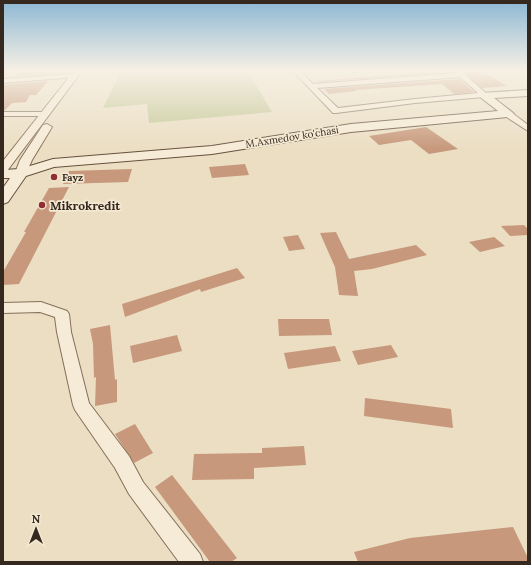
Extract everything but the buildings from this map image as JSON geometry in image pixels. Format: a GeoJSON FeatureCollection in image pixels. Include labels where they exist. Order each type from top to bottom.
{"type":"FeatureCollection","features":[{"type":"Feature","properties":{"kind":"main road"},"geometry":{"type":"LineString","coordinates":[[485,97],[504,111]]}},
{"type":"Feature","properties":{"kind":"main road","name":"M.Axmedov ko'chasi"},"geometry":{"type":"LineString","coordinates":[[3,174],[24,166],[212,150],[351,128],[504,111]]}},
{"type":"Feature","properties":{"kind":"main road"},"geometry":{"type":"LineString","coordinates":[[3,199],[24,166]]}},
{"type":"Feature","properties":{"kind":"street"},"geometry":{"type":"LineString","coordinates":[[6,164],[58,97]]}},
{"type":"Feature","properties":{"kind":"street"},"geometry":{"type":"LineString","coordinates":[[24,166],[43,132],[69,97]]}},
{"type":"Feature","properties":{"kind":"street"},"geometry":{"type":"LineString","coordinates":[[322,97],[336,111],[415,101],[479,97]]}},
{"type":"Feature","properties":{"kind":"street"},"geometry":{"type":"LineString","coordinates":[[504,111],[526,126]]}},
{"type":"Feature","properties":{"kind":"street"},"geometry":{"type":"LineString","coordinates":[[3,114],[46,114]]}},
{"type":"Feature","properties":{"kind":"street"},"geometry":{"type":"LineString","coordinates":[[3,308],[41,307],[62,314],[64,332],[81,405],[122,462],[136,488],[192,562]]}},
{"type":"Feature","properties":{"kind":"green space"},"geometry":{"type":"Polygon","coordinates":[[[108,97],[263,97],[272,112],[149,123],[147,104],[103,108],[108,97]]]}},
{"type":"Feature","properties":{"kind":"place","name":"Fayz"},"geometry":{"type":"Point","coordinates":[54,177]}},
{"type":"Feature","properties":{"kind":"place","name":"Mikrokredit"},"geometry":{"type":"Point","coordinates":[42,205]}}]}
